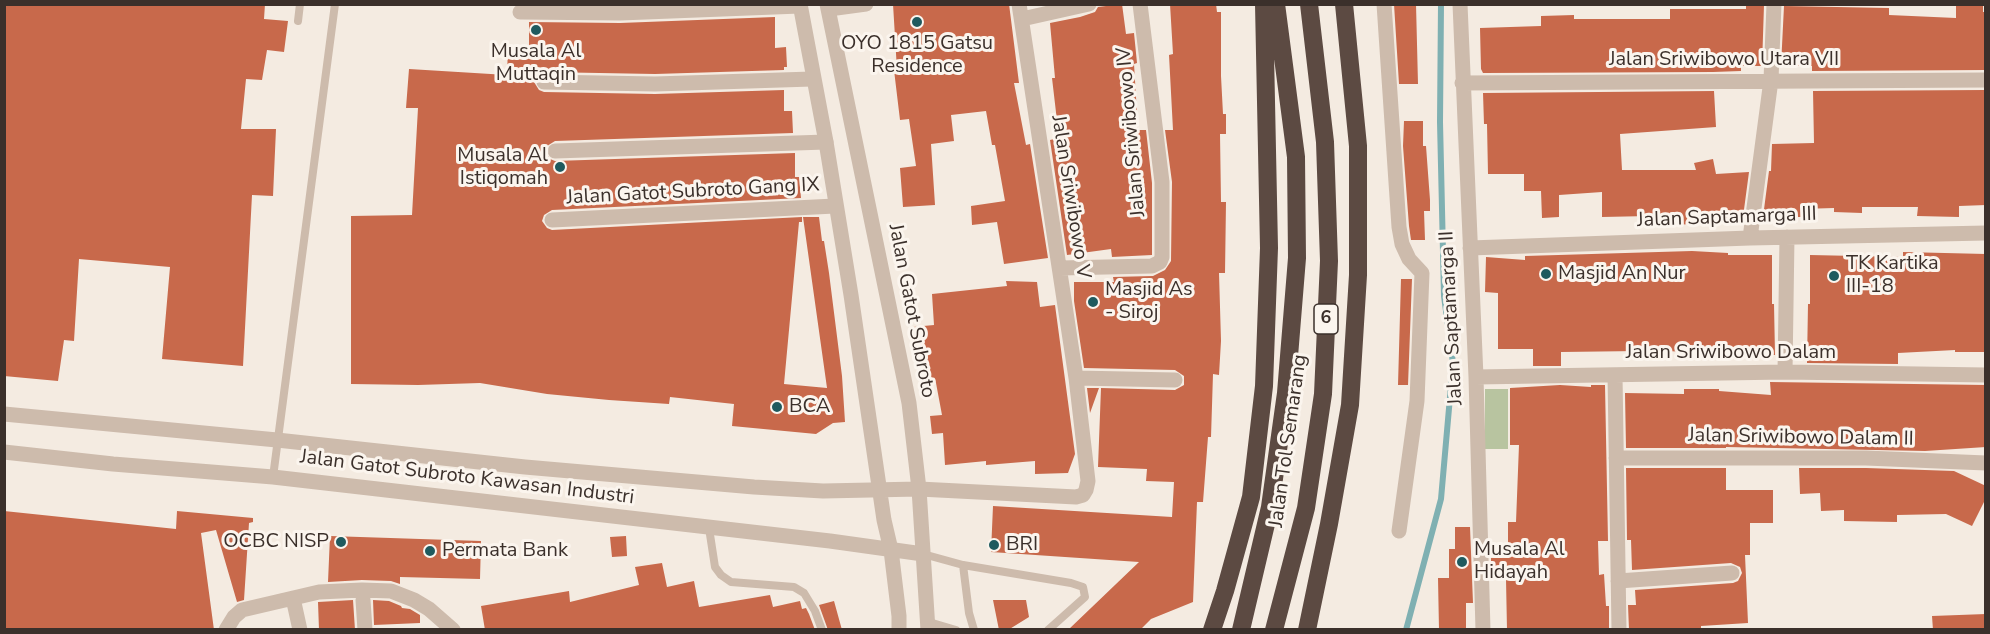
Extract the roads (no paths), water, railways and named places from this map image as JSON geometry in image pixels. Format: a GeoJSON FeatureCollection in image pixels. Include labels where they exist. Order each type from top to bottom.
{"type":"FeatureCollection","features":[{"type":"Feature","properties":{"kind":"highway"},"geometry":{"type":"LineString","coordinates":[[1212,630],[1251,496],[1264,386],[1269,248],[1264,4]]}},
{"type":"Feature","properties":{"kind":"highway","name":"Jalan Tol Semarang"},"geometry":{"type":"LineString","coordinates":[[1242,629],[1270,507],[1286,393],[1297,258],[1296,157],[1276,4]]}},
{"type":"Feature","properties":{"kind":"highway","name":"Jalan Tol Semarang"},"geometry":{"type":"LineString","coordinates":[[1274,630],[1306,508],[1323,394],[1329,261],[1325,142],[1309,4]]}},
{"type":"Feature","properties":{"kind":"highway"},"geometry":{"type":"LineString","coordinates":[[1307,630],[1350,405],[1356,299],[1358,146],[1344,4]]}},
{"type":"Feature","properties":{"kind":"street"},"geometry":{"type":"LineString","coordinates":[[828,7],[866,4]]}},
{"type":"Feature","properties":{"kind":"street"},"geometry":{"type":"LineString","coordinates":[[1020,12],[1089,4]]}},
{"type":"Feature","properties":{"kind":"street","name":"Jalan Sriwibowo IV"},"geometry":{"type":"LineString","coordinates":[[1060,268],[1152,266],[1160,262],[1162,257],[1162,182],[1140,4]]}},
{"type":"Feature","properties":{"kind":"street"},"geometry":{"type":"LineString","coordinates":[[1384,4],[1399,227],[1402,244],[1409,259],[1422,273],[1417,393],[1399,531]]}},
{"type":"Feature","properties":{"kind":"street","name":"Jalan Saptamarga II"},"geometry":{"type":"LineString","coordinates":[[1460,4],[1476,377],[1483,630]]}},
{"type":"Feature","properties":{"kind":"street"},"geometry":{"type":"LineString","coordinates":[[1750,238],[1771,80],[1774,4]]}},
{"type":"Feature","properties":{"kind":"street"},"geometry":{"type":"LineString","coordinates":[[520,12],[620,13],[800,5],[812,79],[826,142],[851,295],[891,550],[899,630]]}},
{"type":"Feature","properties":{"kind":"street","name":"Jalan Gatot Subroto"},"geometry":{"type":"LineString","coordinates":[[828,7],[909,403],[920,489],[928,626]]}},
{"type":"Feature","properties":{"kind":"street","name":"Jalan Sriwibowo V"},"geometry":{"type":"LineString","coordinates":[[1020,12],[1076,378],[1088,481],[1083,495],[1076,497]]}},
{"type":"Feature","properties":{"kind":"street"},"geometry":{"type":"LineString","coordinates":[[544,82],[655,84],[812,79]]}},
{"type":"Feature","properties":{"kind":"street","name":"Jalan Sriwibowo Utara VII"},"geometry":{"type":"LineString","coordinates":[[1462,83],[1986,80]]}},
{"type":"Feature","properties":{"kind":"street"},"geometry":{"type":"LineString","coordinates":[[555,151],[826,142]]}},
{"type":"Feature","properties":{"kind":"street","name":"Jalan Gatot Subroto Gang IX"},"geometry":{"type":"LineString","coordinates":[[552,219],[835,206]]}},
{"type":"Feature","properties":{"kind":"street","name":"Jalan Saptamarga III"},"geometry":{"type":"LineString","coordinates":[[1470,248],[1750,238],[1986,233]]}},
{"type":"Feature","properties":{"kind":"street"},"geometry":{"type":"LineString","coordinates":[[1785,372],[1787,237]]}},
{"type":"Feature","properties":{"kind":"street","name":"Jalan Sriwibowo Dalam"},"geometry":{"type":"LineString","coordinates":[[1476,377],[1785,372],[1986,375]]}},
{"type":"Feature","properties":{"kind":"street"},"geometry":{"type":"LineString","coordinates":[[1615,375],[1619,630]]}},
{"type":"Feature","properties":{"kind":"street"},"geometry":{"type":"LineString","coordinates":[[1076,378],[1176,380]]}},
{"type":"Feature","properties":{"kind":"street","name":"Jalan Gatot Subroto Kawasan Industri"},"geometry":{"type":"LineString","coordinates":[[4,414],[525,467],[754,487],[823,491],[920,489],[1076,497]]}},
{"type":"Feature","properties":{"kind":"street","name":"Jalan Gatot Subroto Kawasan Industri"},"geometry":{"type":"LineString","coordinates":[[4,452],[113,464],[273,477],[923,554]]}},
{"type":"Feature","properties":{"kind":"street","name":"Jalan Sriwibowo Dalam II"},"geometry":{"type":"LineString","coordinates":[[1616,458],[1866,458],[1986,463]]}},
{"type":"Feature","properties":{"kind":"street"},"geometry":{"type":"LineString","coordinates":[[1618,581],[1732,573]]}},
{"type":"Feature","properties":{"kind":"street"},"geometry":{"type":"LineString","coordinates":[[226,630],[234,616],[242,610],[319,592],[391,591],[429,609],[453,630]]}},
{"type":"Feature","properties":{"kind":"street"},"geometry":{"type":"LineString","coordinates":[[293,598],[300,630]]}},
{"type":"Feature","properties":{"kind":"street"},"geometry":{"type":"LineString","coordinates":[[363,600],[365,630]]}},
{"type":"Feature","properties":{"kind":"lane"},"geometry":{"type":"LineString","coordinates":[[298,21],[300,4]]}},
{"type":"Feature","properties":{"kind":"lane"},"geometry":{"type":"LineString","coordinates":[[273,477],[335,4]]}},
{"type":"Feature","properties":{"kind":"lane"},"geometry":{"type":"LineString","coordinates":[[709,528],[715,567],[721,575],[731,582],[794,586],[804,593],[815,611],[822,630]]}},
{"type":"Feature","properties":{"kind":"lane"},"geometry":{"type":"LineString","coordinates":[[923,554],[963,565],[1083,587],[1084,597],[1048,630]]}},
{"type":"Feature","properties":{"kind":"lane"},"geometry":{"type":"LineString","coordinates":[[963,565],[969,613],[974,630]]}},
{"type":"Feature","properties":{"kind":"lane"},"geometry":{"type":"LineString","coordinates":[[928,626],[956,630]]}},
{"type":"Feature","properties":{"kind":"waterway"},"geometry":{"type":"LineString","coordinates":[[1406,630],[1441,499],[1453,363],[1444,296],[1440,122],[1441,4]]}},
{"type":"Feature","properties":{"kind":"place","name":"OYO 1815 Gatsu Residence"},"geometry":{"type":"Point","coordinates":[917,22]}},
{"type":"Feature","properties":{"kind":"place","name":"Musala Al Muttaqin"},"geometry":{"type":"Point","coordinates":[536,30]}},
{"type":"Feature","properties":{"kind":"place","name":"Musala Al Istiqomah"},"geometry":{"type":"Point","coordinates":[560,167]}},
{"type":"Feature","properties":{"kind":"place","name":"Masjid An Nur"},"geometry":{"type":"Point","coordinates":[1546,274]}},
{"type":"Feature","properties":{"kind":"place","name":"TK Kartika III-18"},"geometry":{"type":"Point","coordinates":[1834,276]}},
{"type":"Feature","properties":{"kind":"place","name":"Masjid As - Siroj"},"geometry":{"type":"Point","coordinates":[1093,302]}},
{"type":"Feature","properties":{"kind":"place","name":"BCA"},"geometry":{"type":"Point","coordinates":[777,407]}},
{"type":"Feature","properties":{"kind":"place","name":"OCBC NISP"},"geometry":{"type":"Point","coordinates":[341,542]}},
{"type":"Feature","properties":{"kind":"place","name":"BRI"},"geometry":{"type":"Point","coordinates":[994,545]}},
{"type":"Feature","properties":{"kind":"place","name":"Permata Bank"},"geometry":{"type":"Point","coordinates":[430,551]}},
{"type":"Feature","properties":{"kind":"place","name":"Musala Al Hidayah"},"geometry":{"type":"Point","coordinates":[1462,562]}}]}
